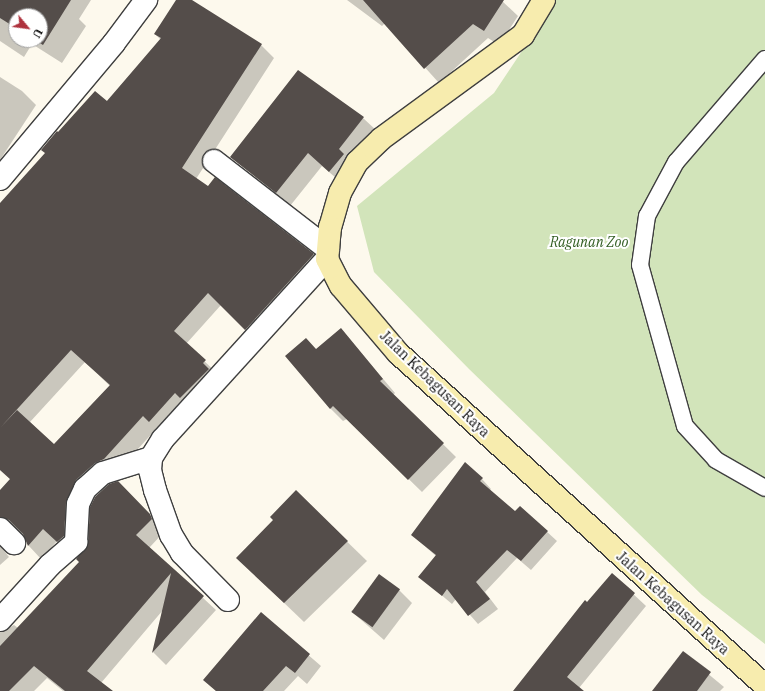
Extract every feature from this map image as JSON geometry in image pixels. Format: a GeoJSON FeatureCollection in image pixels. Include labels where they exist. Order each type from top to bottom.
{"type":"FeatureCollection","features":[{"type":"Feature","properties":{"kind":"main road"},"geometry":{"type":"LineString","coordinates":[[328,254],[330,227],[340,193],[347,177],[357,162],[381,139],[524,34],[544,0]]}},
{"type":"Feature","properties":{"kind":"main road","name":"Jalan Kebagusan Raya"},"geometry":{"type":"LineString","coordinates":[[328,254],[341,286],[398,353],[763,687]]}},
{"type":"Feature","properties":{"kind":"street"},"geometry":{"type":"LineString","coordinates":[[0,179],[114,43],[146,0]]}},
{"type":"Feature","properties":{"kind":"street"},"geometry":{"type":"LineString","coordinates":[[214,161],[328,254],[162,439],[151,458],[150,470],[155,490],[175,541],[182,553],[228,600]]}},
{"type":"Feature","properties":{"kind":"street"},"geometry":{"type":"LineString","coordinates":[[0,620],[50,565],[76,542],[78,504],[85,489],[103,473],[151,458]]}},
{"type":"Feature","properties":{"kind":"lane"},"geometry":{"type":"LineString","coordinates":[[765,58],[676,162],[647,216],[640,265],[685,426],[716,460],[765,488]]}},
{"type":"Feature","properties":{"kind":"green space","name":"Ragunan Zoo"},"geometry":{"type":"Polygon","coordinates":[[[556,0],[765,0],[765,644],[702,595],[469,369],[374,272],[357,206],[494,93],[556,0]]]}},
{"type":"Feature","properties":{"kind":"building"},"geometry":{"type":"Polygon","coordinates":[[[0,0],[71,0],[48,37],[48,8],[8,8],[8,23],[0,18],[0,0]]]}},
{"type":"Feature","properties":{"kind":"building"},"geometry":{"type":"Polygon","coordinates":[[[176,0],[192,0],[262,44],[182,168],[208,186],[215,177],[314,254],[245,330],[208,293],[174,331],[206,360],[203,363],[209,369],[180,398],[175,393],[149,422],[143,416],[104,459],[95,463],[76,480],[66,503],[64,536],[57,542],[43,529],[28,546],[23,534],[9,520],[0,517],[0,490],[10,479],[0,470],[0,203],[45,153],[41,150],[57,131],[58,132],[95,91],[107,101],[161,38],[154,34],[176,0]],[[71,350],[0,428],[17,410],[54,444],[110,385],[71,350]]]}},
{"type":"Feature","properties":{"kind":"building"},"geometry":{"type":"Polygon","coordinates":[[[363,0],[504,0],[484,31],[473,24],[424,69],[363,0]]]}},
{"type":"Feature","properties":{"kind":"building"},"geometry":{"type":"Polygon","coordinates":[[[298,70],[364,117],[339,149],[344,154],[329,172],[308,153],[276,193],[230,157],[298,70]]]}},
{"type":"Feature","properties":{"kind":"building"},"geometry":{"type":"Polygon","coordinates":[[[341,328],[383,379],[380,381],[444,443],[408,480],[333,406],[330,409],[285,356],[306,338],[316,349],[341,328]]]}},
{"type":"Feature","properties":{"kind":"building"},"geometry":{"type":"Polygon","coordinates":[[[465,462],[483,478],[480,481],[515,511],[520,506],[548,531],[521,561],[507,550],[476,582],[490,599],[468,616],[447,589],[442,596],[418,577],[436,555],[411,535],[465,462]]]}},
{"type":"Feature","properties":{"kind":"building"},"geometry":{"type":"Polygon","coordinates":[[[118,481],[150,514],[152,519],[136,535],[204,596],[152,653],[171,573],[87,671],[113,691],[65,691],[34,666],[9,691],[0,691],[0,646],[79,562],[76,559],[88,543],[90,507],[95,497],[109,484],[118,481]]]}},
{"type":"Feature","properties":{"kind":"building"},"geometry":{"type":"Polygon","coordinates":[[[296,490],[348,541],[284,603],[236,558],[273,520],[270,517],[296,490]]]}},
{"type":"Feature","properties":{"kind":"building"},"geometry":{"type":"Polygon","coordinates":[[[612,573],[635,593],[567,677],[584,691],[513,691],[585,600],[587,602],[612,573]]]}},
{"type":"Feature","properties":{"kind":"building"},"geometry":{"type":"Polygon","coordinates":[[[379,574],[400,589],[372,627],[351,612],[379,574]]]}},
{"type":"Feature","properties":{"kind":"building"},"geometry":{"type":"Polygon","coordinates":[[[261,612],[310,654],[295,673],[286,666],[263,691],[216,691],[203,680],[261,612]]]}},
{"type":"Feature","properties":{"kind":"building"},"geometry":{"type":"Polygon","coordinates":[[[683,651],[711,672],[697,691],[652,691],[683,651]]]}}]}
